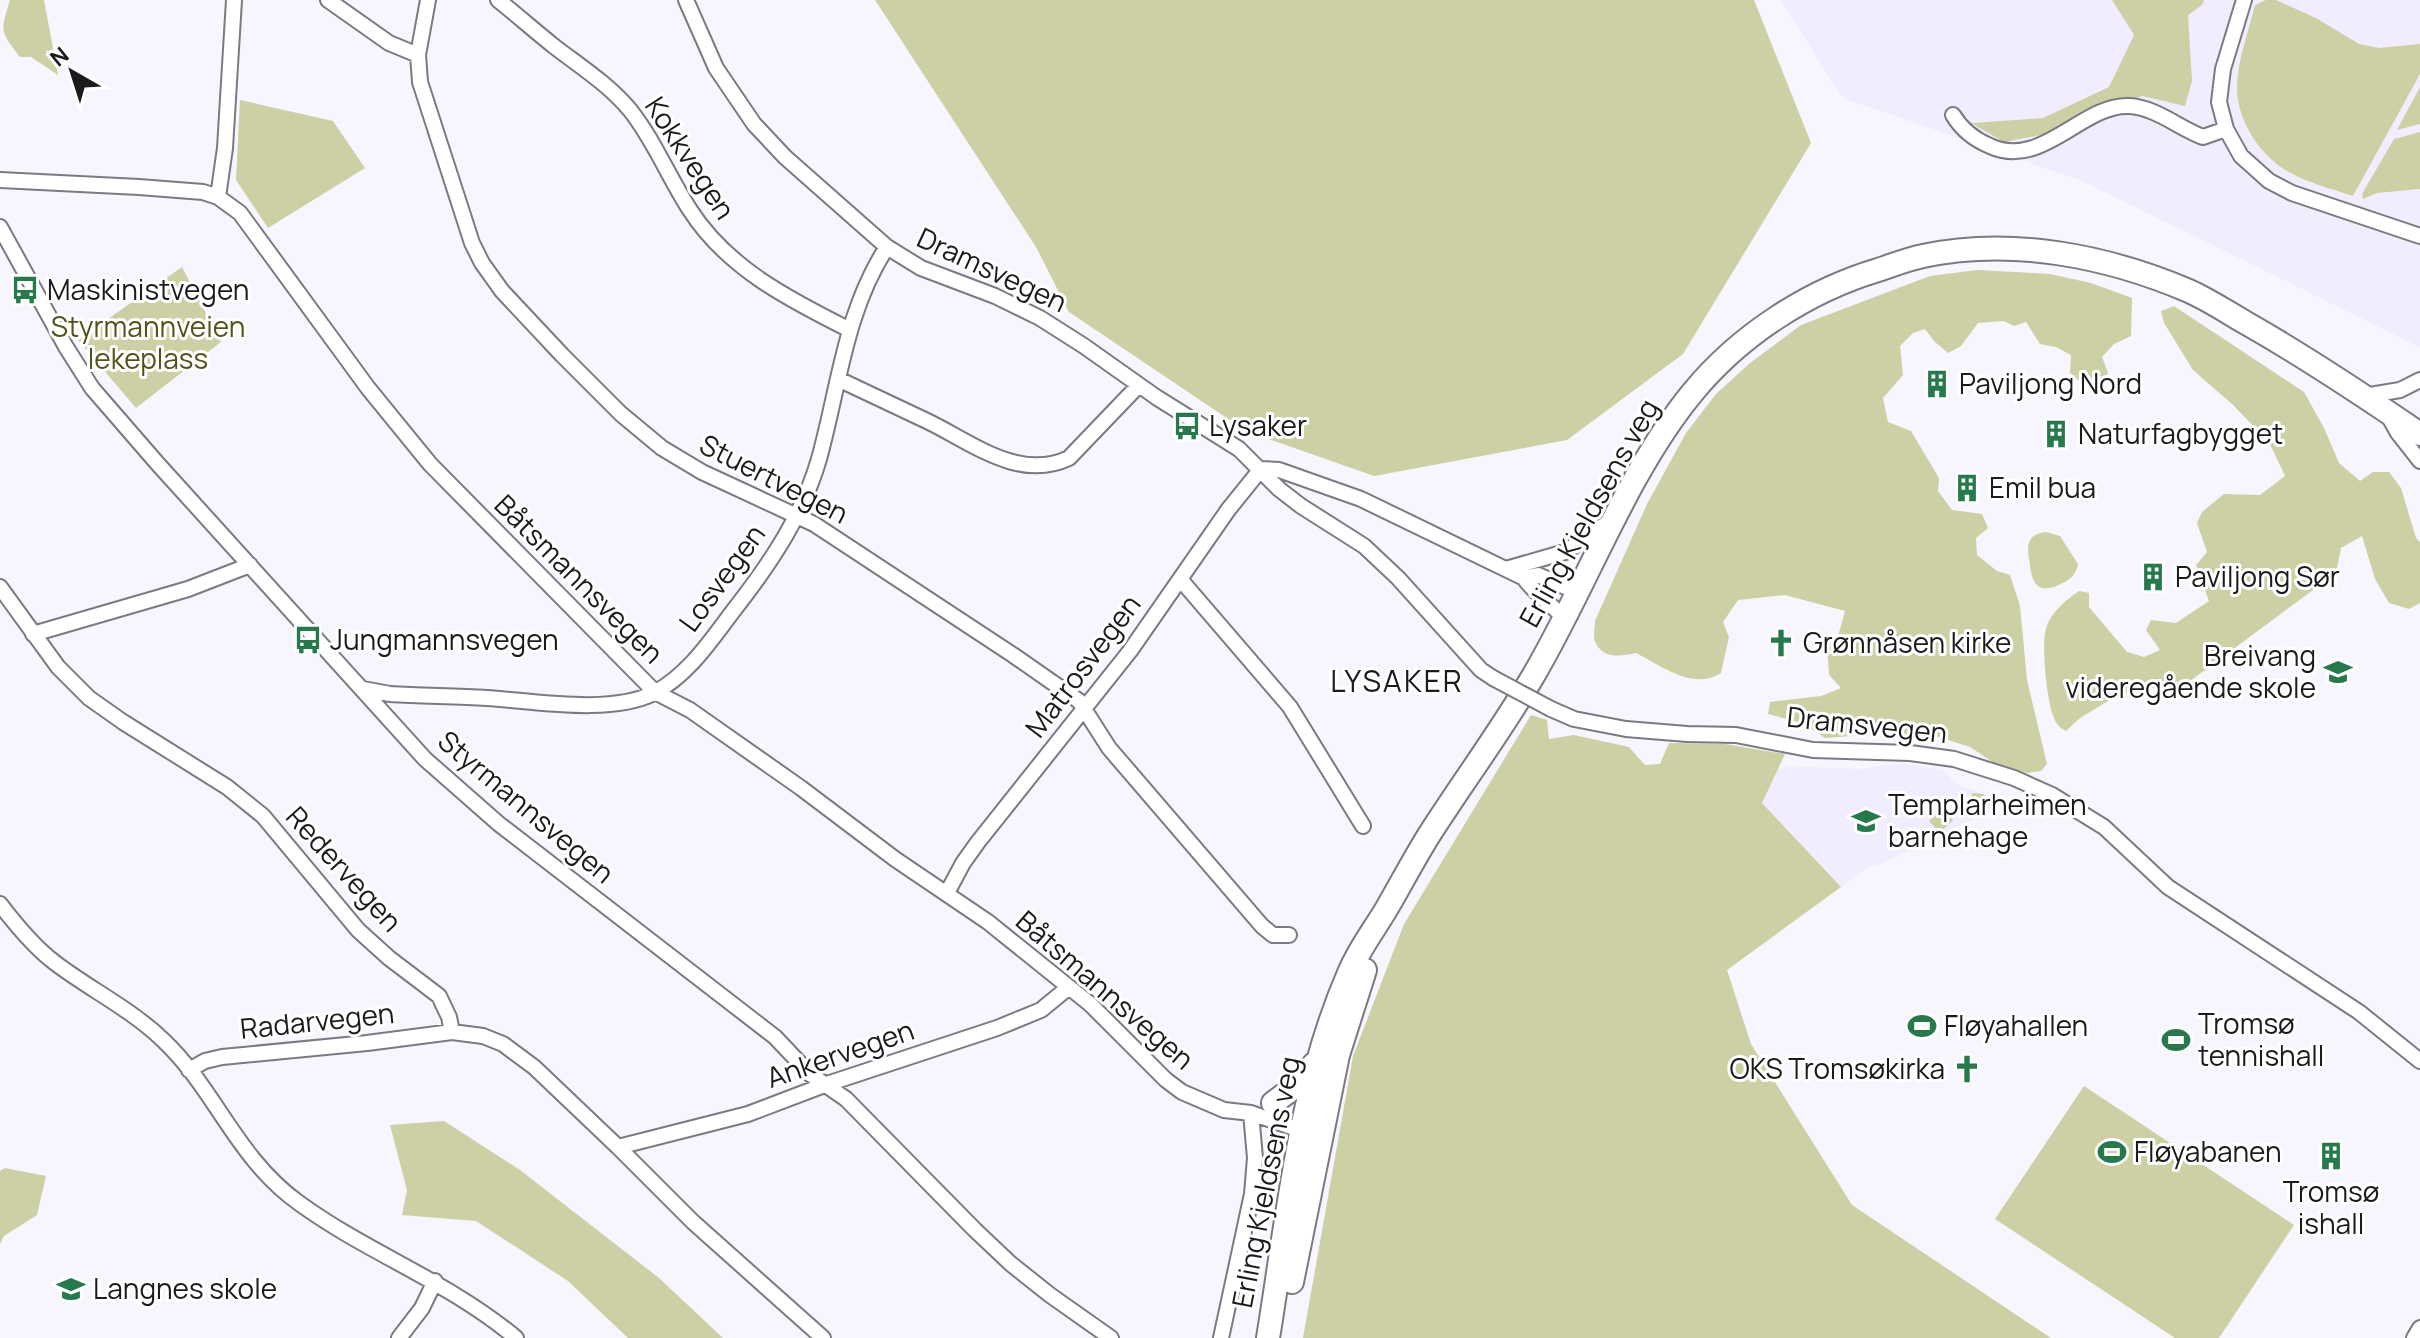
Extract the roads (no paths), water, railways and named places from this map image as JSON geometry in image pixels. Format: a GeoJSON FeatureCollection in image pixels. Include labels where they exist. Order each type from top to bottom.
{"type":"FeatureCollection","features":[{"type":"Feature","properties":{"kind":"highway","name":"Erling Kjeldsens veg"},"geometry":{"type":"LineString","coordinates":[[1276,1338],[1291,1283],[1318,1060],[1349,971],[1427,839],[1533,676],[1665,430],[1694,390],[1767,324],[1801,302],[1847,279],[1923,256],[2005,249],[2053,252],[2146,274],[2194,293],[2275,340],[2420,434]]}},
{"type":"Feature","properties":{"kind":"highway","name":"Erling Kjeldsens veg"},"geometry":{"type":"LineString","coordinates":[[1268,1338],[1310,1122],[1387,908]]}},
{"type":"Feature","properties":{"kind":"highway"},"geometry":{"type":"LineString","coordinates":[[1273,1103],[1292,1089],[1318,1060]]}},
{"type":"Feature","properties":{"kind":"street"},"geometry":{"type":"LineString","coordinates":[[0,180],[163,188],[203,192],[218,197],[225,148],[234,0]]}},
{"type":"Feature","properties":{"kind":"street"},"geometry":{"type":"LineString","coordinates":[[328,0],[389,43],[418,55]]}},
{"type":"Feature","properties":{"kind":"street","name":"Stuertvegen"},"geometry":{"type":"LineString","coordinates":[[428,0],[418,55],[420,82],[462,218],[482,263],[502,291],[602,395],[662,448],[702,472],[797,515],[836,538],[1079,701],[1109,748],[1262,926],[1273,935],[1289,935]]}},
{"type":"Feature","properties":{"kind":"street","name":"Kokkvegen"},"geometry":{"type":"LineString","coordinates":[[498,0],[602,82],[629,110],[690,211],[717,245],[776,290],[850,330]]}},
{"type":"Feature","properties":{"kind":"street","name":"Dramsvegen"},"geometry":{"type":"LineString","coordinates":[[686,0],[716,68],[754,124],[795,166],[887,247],[921,268],[995,296],[1040,318],[1239,449],[1279,489],[1364,546],[1398,578],[1481,670],[1493,678],[1574,719],[1626,729],[1736,735],[1813,750],[1910,753],[1980,765],[2014,778],[2052,795],[2104,827],[2168,887],[2359,1012],[2420,1061]]}},
{"type":"Feature","properties":{"kind":"street"},"geometry":{"type":"LineString","coordinates":[[2244,0],[2220,85],[2219,102],[2226,129],[2241,156],[2269,181],[2292,193],[2420,236]]}},
{"type":"Feature","properties":{"kind":"street"},"geometry":{"type":"LineString","coordinates":[[1953,115],[1973,139],[2012,152],[2036,147],[2119,107],[2141,108],[2203,137],[2226,129]]}},
{"type":"Feature","properties":{"kind":"street","name":"Båtsmannsvegen"},"geometry":{"type":"LineString","coordinates":[[218,197],[240,213],[375,397],[430,464],[655,692],[677,701],[790,779],[895,859],[947,893],[1069,987],[1182,1092],[1224,1110],[1310,1122]]}},
{"type":"Feature","properties":{"kind":"street","name":"Styrmannsvegen"},"geometry":{"type":"LineString","coordinates":[[0,227],[92,388],[425,759],[461,793],[764,1028],[810,1074],[846,1099],[1011,1264],[1111,1338]]}},
{"type":"Feature","properties":{"kind":"street","name":"Losvegen"},"geometry":{"type":"LineString","coordinates":[[363,689],[390,694],[586,705],[625,703],[655,692],[674,680],[703,650],[776,552],[797,515],[818,460],[850,330],[863,291],[887,247]]}},
{"type":"Feature","properties":{"kind":"street"},"geometry":{"type":"LineString","coordinates":[[838,379],[931,423],[985,453],[1025,465],[1043,466],[1069,458],[1139,385]]}},
{"type":"Feature","properties":{"kind":"street"},"geometry":{"type":"LineString","coordinates":[[2363,396],[2400,390],[2420,380]]}},
{"type":"Feature","properties":{"kind":"street"},"geometry":{"type":"LineString","coordinates":[[2385,410],[2420,461]]}},
{"type":"Feature","properties":{"kind":"street","name":"Dramsvegen"},"geometry":{"type":"LineString","coordinates":[[1261,469],[1279,470],[1361,499],[1506,569],[1524,578],[1564,618]]}},
{"type":"Feature","properties":{"kind":"street","name":"Matrosvegen"},"geometry":{"type":"LineString","coordinates":[[947,893],[978,842],[1130,651],[1228,510],[1261,469]]}},
{"type":"Feature","properties":{"kind":"street"},"geometry":{"type":"LineString","coordinates":[[1506,569],[1565,552],[1617,516]]}},
{"type":"Feature","properties":{"kind":"street"},"geometry":{"type":"LineString","coordinates":[[33,634],[188,589],[250,565]]}},
{"type":"Feature","properties":{"kind":"street","name":"Dramsvegen"},"geometry":{"type":"LineString","coordinates":[[1524,578],[1538,575],[1577,592]]}},
{"type":"Feature","properties":{"kind":"street"},"geometry":{"type":"LineString","coordinates":[[1180,579],[1290,707],[1363,826]]}},
{"type":"Feature","properties":{"kind":"street","name":"Redervegen"},"geometry":{"type":"LineString","coordinates":[[0,587],[58,667],[89,698],[227,787],[255,809],[358,930],[439,996],[452,1032]]}},
{"type":"Feature","properties":{"kind":"street"},"geometry":{"type":"LineString","coordinates":[[0,904],[37,948],[68,973],[144,1024],[177,1054],[236,1139],[284,1191],[318,1216],[485,1312],[516,1338]]}},
{"type":"Feature","properties":{"kind":"street","name":"Ankervegen"},"geometry":{"type":"LineString","coordinates":[[618,1147],[748,1114],[1020,1019],[1041,1010],[1069,987]]}},
{"type":"Feature","properties":{"kind":"street"},"geometry":{"type":"LineString","coordinates":[[452,1032],[483,1036],[518,1054],[693,1222],[823,1338]]}},
{"type":"Feature","properties":{"kind":"street","name":"Radarvegen"},"geometry":{"type":"LineString","coordinates":[[189,1070],[205,1061],[222,1057],[452,1032]]}},
{"type":"Feature","properties":{"kind":"street"},"geometry":{"type":"LineString","coordinates":[[1221,1338],[1252,1194],[1255,1158],[1251,1113],[1273,1103],[1289,1105],[1310,1122]]}},
{"type":"Feature","properties":{"kind":"street"},"geometry":{"type":"LineString","coordinates":[[399,1338],[422,1308],[435,1281]]}},
{"type":"Feature","properties":{"kind":"street"},"geometry":{"type":"LineString","coordinates":[[2414,1338],[2420,1328]]}},
{"type":"Feature","properties":{"kind":"place","name":"Maskinistvegen"},"geometry":{"type":"Point","coordinates":[25,290]}},
{"type":"Feature","properties":{"kind":"place","name":"Paviljong Nord"},"geometry":{"type":"Point","coordinates":[1937,384]}},
{"type":"Feature","properties":{"kind":"place","name":"Lysaker"},"geometry":{"type":"Point","coordinates":[1187,426]}},
{"type":"Feature","properties":{"kind":"place","name":"Naturfagbygget"},"geometry":{"type":"Point","coordinates":[2056,434]}},
{"type":"Feature","properties":{"kind":"place","name":"Emil bua"},"geometry":{"type":"Point","coordinates":[1967,488]}},
{"type":"Feature","properties":{"kind":"place","name":"Paviljong Sør"},"geometry":{"type":"Point","coordinates":[2153,577]}},
{"type":"Feature","properties":{"kind":"place","name":"Jungmannsvegen"},"geometry":{"type":"Point","coordinates":[308,640]}},
{"type":"Feature","properties":{"kind":"place","name":"Grønnåsen kirke"},"geometry":{"type":"Point","coordinates":[1781,643]}},
{"type":"Feature","properties":{"kind":"place","name":"Breivang videregående skole"},"geometry":{"type":"Point","coordinates":[2338,672]}},
{"type":"Feature","properties":{"kind":"place","name":"Templarheimen barnehage"},"geometry":{"type":"Point","coordinates":[1866,821]}},
{"type":"Feature","properties":{"kind":"place","name":"Fløyahallen"},"geometry":{"type":"Point","coordinates":[1922,1026]}},
{"type":"Feature","properties":{"kind":"place","name":"Tromsø tennishall"},"geometry":{"type":"Point","coordinates":[2176,1040]}},
{"type":"Feature","properties":{"kind":"place","name":"OKS Tromsøkirka"},"geometry":{"type":"Point","coordinates":[1967,1069]}},
{"type":"Feature","properties":{"kind":"place","name":"Fløyabanen"},"geometry":{"type":"Point","coordinates":[2112,1152]}},
{"type":"Feature","properties":{"kind":"place","name":"Tromsø ishall"},"geometry":{"type":"Point","coordinates":[2331,1156]}},
{"type":"Feature","properties":{"kind":"place","name":"Langnes skole"},"geometry":{"type":"Point","coordinates":[71,1289]}},
{"type":"Feature","properties":{"kind":"district","name":"LYSAKER"},"geometry":{"type":"Point","coordinates":[1397,682]}},
{"type":"Feature","properties":{"kind":"park label","name":"Styrmannveien lekeplass"},"geometry":{"type":"Point","coordinates":[148,343]}}]}
